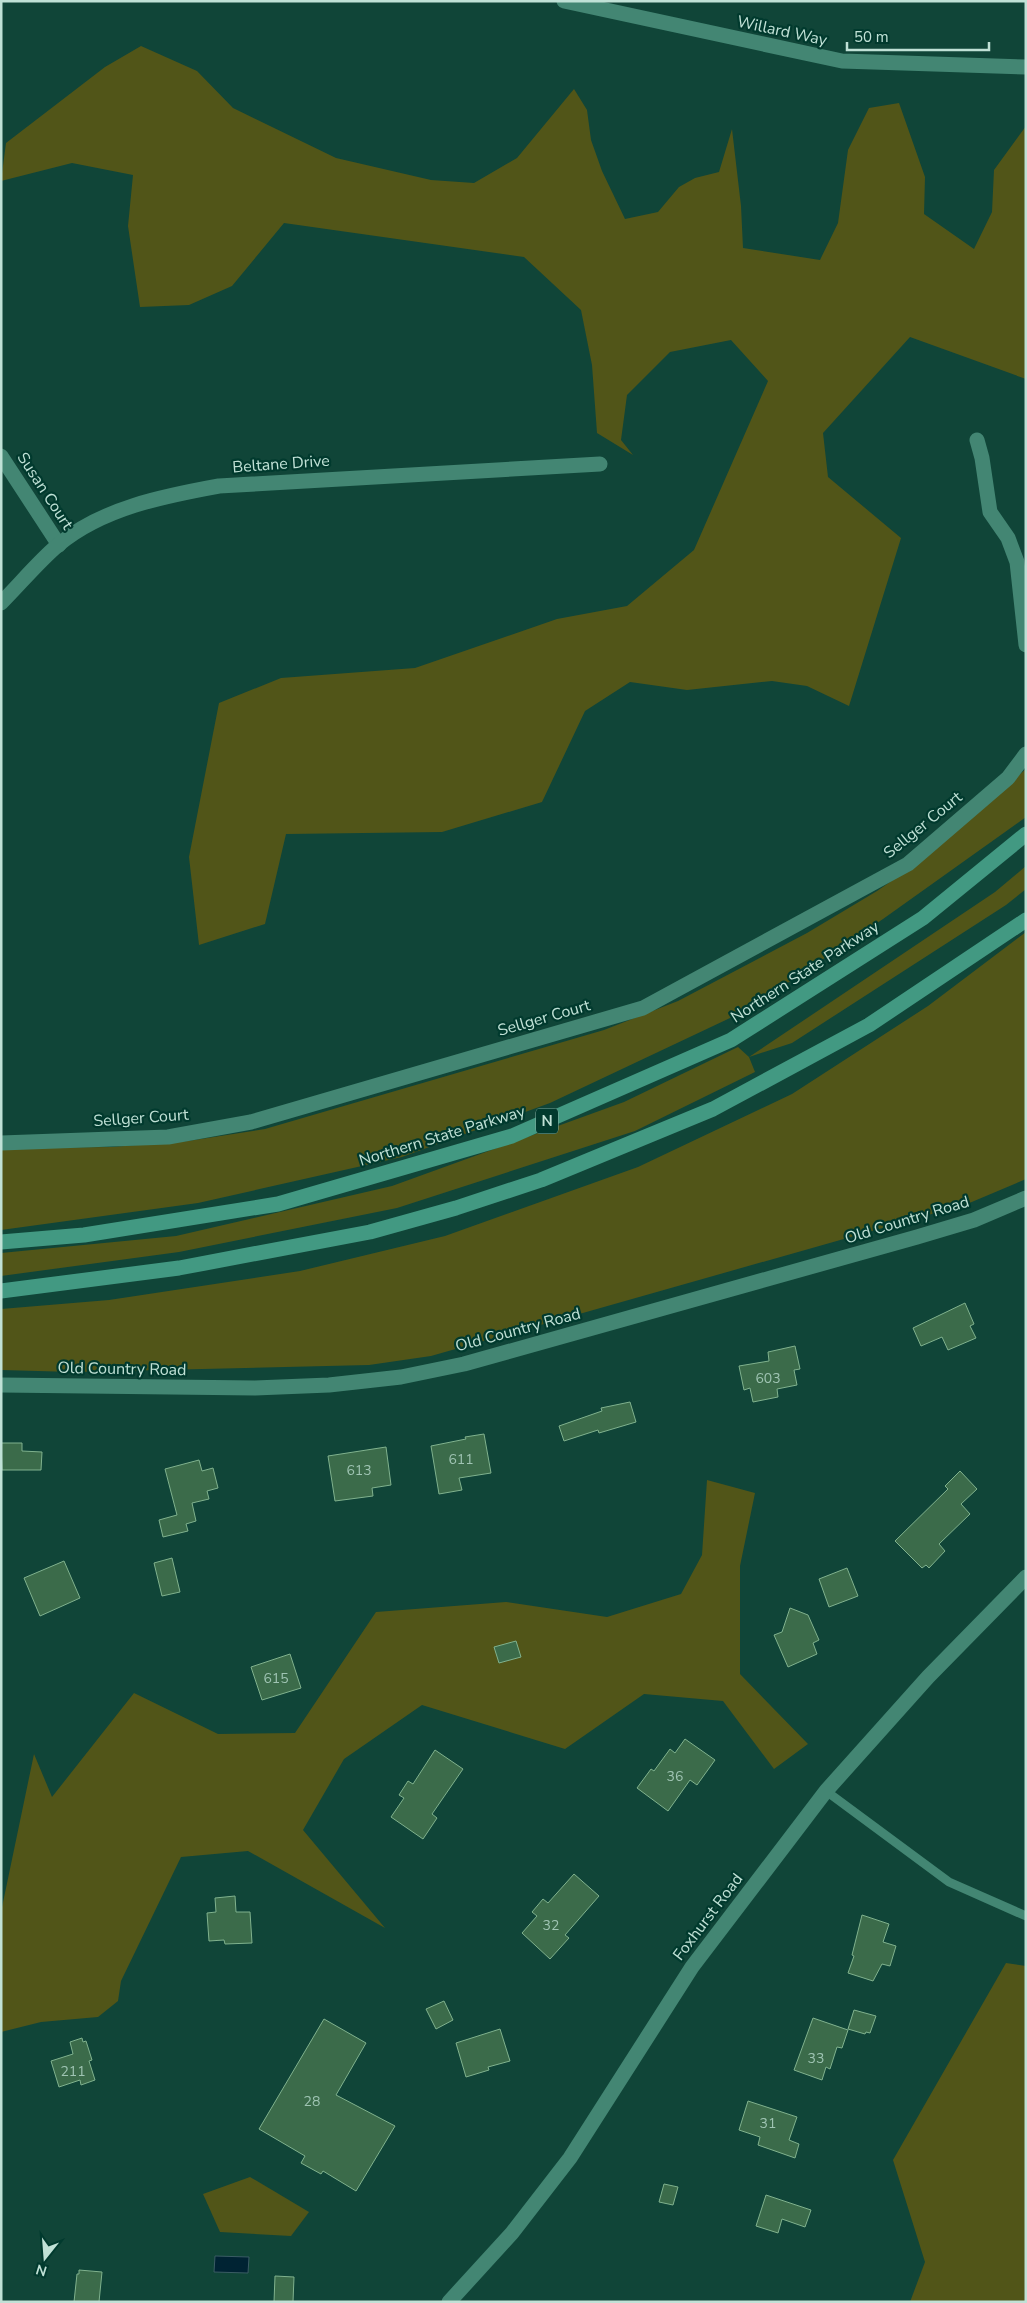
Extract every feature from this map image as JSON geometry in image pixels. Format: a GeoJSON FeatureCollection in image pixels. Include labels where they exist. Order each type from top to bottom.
{"type":"FeatureCollection","features":[{"type":"Feature","properties":{"kind":"highway","name":"Northern State Parkway"},"geometry":{"type":"LineString","coordinates":[[1,1242],[84,1235],[278,1204],[512,1136],[731,1040],[923,918],[1026,834]]}},
{"type":"Feature","properties":{"kind":"highway"},"geometry":{"type":"LineString","coordinates":[[1,1290],[179,1268],[370,1232],[456,1208],[541,1180],[721,1104],[869,1025],[1026,920]]}},
{"type":"Feature","properties":{"kind":"street","name":"Willard Way"},"geometry":{"type":"LineString","coordinates":[[564,1],[842,61],[1026,67]]}},
{"type":"Feature","properties":{"kind":"street"},"geometry":{"type":"LineString","coordinates":[[977,440],[982,458],[990,512],[1008,538],[1017,562],[1026,645]]}},
{"type":"Feature","properties":{"kind":"street","name":"Susan Court"},"geometry":{"type":"LineString","coordinates":[[1,456],[59,545]]}},
{"type":"Feature","properties":{"kind":"street","name":"Beltane Drive"},"geometry":{"type":"LineString","coordinates":[[1,603],[59,545],[99,520],[160,497],[219,486],[600,464]]}},
{"type":"Feature","properties":{"kind":"street","name":"Sellger Court"},"geometry":{"type":"LineString","coordinates":[[1,1142],[168,1137],[251,1122],[643,1008],[908,864],[1008,778],[1026,754]]}},
{"type":"Feature","properties":{"kind":"street","name":"Old Country Road"},"geometry":{"type":"LineString","coordinates":[[1,1385],[255,1388],[329,1385],[400,1377],[464,1364],[917,1237],[974,1220],[1026,1198]]}},
{"type":"Feature","properties":{"kind":"street","name":"Foxhurst Road"},"geometry":{"type":"LineString","coordinates":[[450,2302],[512,2233],[548,2188],[570,2158],[692,1967],[826,1790],[921,1684],[1026,1577]]}},
{"type":"Feature","properties":{"kind":"lane"},"geometry":{"type":"LineString","coordinates":[[826,1790],[949,1882],[1026,1916]]}},
{"type":"Feature","properties":{"kind":"green space"},"geometry":{"type":"Polygon","coordinates":[[[141,46],[197,71],[233,108],[336,158],[431,180],[474,183],[517,158],[574,89],[587,110],[591,140],[602,171],[625,219],[658,212],[679,187],[695,178],[719,172],[732,129],[741,206],[743,248],[820,260],[838,223],[848,150],[869,108],[899,103],[925,177],[924,214],[974,249],[992,212],[994,170],[1026,126],[1026,379],[910,337],[823,433],[828,477],[901,538],[849,706],[807,686],[772,681],[687,690],[630,682],[585,711],[542,802],[442,832],[286,834],[265,924],[199,945],[189,857],[219,703],[281,678],[415,668],[557,619],[627,606],[694,550],[768,381],[731,340],[670,352],[627,395],[621,440],[633,455],[597,433],[592,365],[581,310],[524,257],[284,223],[232,286],[189,305],[140,307],[128,226],[133,175],[72,163],[1,181],[6,143],[105,67],[141,46]]]}},
{"type":"Feature","properties":{"kind":"green space"},"geometry":{"type":"Polygon","coordinates":[[[1026,769],[1026,817],[883,919],[747,1010],[550,1103],[402,1157],[198,1203],[1,1230],[1,1148],[112,1147],[188,1141],[265,1129],[604,1030],[678,1001],[807,933],[877,891],[909,869],[1026,769]]]}},
{"type":"Feature","properties":{"kind":"green space"},"geometry":{"type":"Polygon","coordinates":[[[1026,866],[1026,889],[1006,905],[792,1043],[749,1057],[995,892],[1026,866]]]}},
{"type":"Feature","properties":{"kind":"green space"},"geometry":{"type":"Polygon","coordinates":[[[1026,932],[1026,1179],[967,1204],[431,1356],[369,1365],[74,1372],[1,1370],[1,1309],[109,1300],[300,1271],[445,1236],[638,1167],[792,1094],[928,1006],[1026,932]]]}},
{"type":"Feature","properties":{"kind":"green space"},"geometry":{"type":"Polygon","coordinates":[[[738,1047],[749,1057],[755,1072],[635,1131],[397,1208],[179,1252],[1,1276],[1,1253],[176,1236],[392,1186],[624,1102],[738,1047]]]}},
{"type":"Feature","properties":{"kind":"green space"},"geometry":{"type":"Polygon","coordinates":[[[707,1480],[755,1493],[740,1566],[740,1674],[808,1744],[774,1769],[723,1701],[644,1694],[565,1749],[422,1705],[344,1759],[303,1830],[385,1928],[248,1851],[181,1857],[121,1981],[118,2001],[98,2017],[41,2022],[1,2032],[1,1912],[34,1754],[52,1797],[134,1693],[218,1734],[295,1733],[376,1612],[506,1602],[607,1617],[681,1594],[702,1555],[707,1480]]]}},
{"type":"Feature","properties":{"kind":"green space"},"geometry":{"type":"Polygon","coordinates":[[[1006,1963],[1026,1966],[1026,2302],[910,2302],[925,2262],[893,2160],[1006,1963]]]}},
{"type":"Feature","properties":{"kind":"green space"},"geometry":{"type":"Polygon","coordinates":[[[250,2177],[309,2212],[291,2236],[220,2232],[203,2194],[250,2177]]]}},
{"type":"Feature","properties":{"kind":"water"},"geometry":{"type":"Polygon","coordinates":[[[215,2256],[249,2257],[248,2273],[214,2272],[215,2256]]]}},
{"type":"Feature","properties":{"kind":"building"},"geometry":{"type":"Polygon","coordinates":[[[965,1303],[974,1324],[970,1326],[976,1338],[948,1350],[942,1337],[921,1346],[913,1328],[965,1303]]]}},
{"type":"Feature","properties":{"kind":"building"},"geometry":{"type":"Polygon","coordinates":[[[795,1346],[800,1369],[794,1370],[797,1385],[777,1389],[778,1397],[753,1402],[750,1388],[744,1390],[739,1366],[769,1361],[768,1352],[795,1346]]]}},
{"type":"Feature","properties":{"kind":"building"},"geometry":{"type":"Polygon","coordinates":[[[630,1402],[636,1422],[599,1433],[598,1430],[564,1441],[559,1426],[602,1411],[601,1408],[630,1402]]]}},
{"type":"Feature","properties":{"kind":"building"},"geometry":{"type":"Polygon","coordinates":[[[484,1434],[491,1473],[459,1478],[462,1490],[439,1494],[431,1446],[484,1434]]]}},
{"type":"Feature","properties":{"kind":"building"},"geometry":{"type":"Polygon","coordinates":[[[1,1443],[22,1443],[22,1451],[42,1452],[41,1470],[2,1470],[1,1443]]]}},
{"type":"Feature","properties":{"kind":"building"},"geometry":{"type":"Polygon","coordinates":[[[386,1447],[391,1485],[372,1488],[373,1496],[335,1501],[328,1456],[386,1447]]]}},
{"type":"Feature","properties":{"kind":"building"},"geometry":{"type":"Polygon","coordinates":[[[199,1460],[202,1471],[213,1468],[218,1488],[207,1491],[209,1499],[192,1503],[196,1521],[186,1524],[188,1531],[163,1537],[159,1520],[177,1515],[165,1469],[199,1460]]]}},
{"type":"Feature","properties":{"kind":"building"},"geometry":{"type":"Polygon","coordinates":[[[960,1471],[977,1489],[961,1504],[970,1514],[939,1544],[945,1551],[929,1568],[926,1565],[922,1568],[895,1541],[948,1489],[945,1486],[960,1471]]]}},
{"type":"Feature","properties":{"kind":"building"},"geometry":{"type":"Polygon","coordinates":[[[172,1558],[180,1592],[162,1596],[154,1563],[172,1558]]]}},
{"type":"Feature","properties":{"kind":"building"},"geometry":{"type":"Polygon","coordinates":[[[64,1561],[80,1598],[40,1616],[24,1578],[64,1561]]]}},
{"type":"Feature","properties":{"kind":"building"},"geometry":{"type":"Polygon","coordinates":[[[847,1568],[858,1596],[829,1607],[819,1579],[847,1568]]]}},
{"type":"Feature","properties":{"kind":"building"},"geometry":{"type":"Polygon","coordinates":[[[790,1608],[808,1615],[819,1640],[813,1643],[817,1654],[788,1667],[774,1635],[782,1632],[790,1608]]]}},
{"type":"Feature","properties":{"kind":"building"},"geometry":{"type":"Polygon","coordinates":[[[516,1641],[521,1657],[499,1663],[494,1647],[516,1641]]]}},
{"type":"Feature","properties":{"kind":"building"},"geometry":{"type":"Polygon","coordinates":[[[290,1654],[301,1688],[262,1700],[251,1667],[290,1654]]]}},
{"type":"Feature","properties":{"kind":"building"},"geometry":{"type":"Polygon","coordinates":[[[685,1739],[715,1760],[697,1785],[690,1780],[668,1811],[637,1788],[651,1769],[654,1771],[670,1749],[675,1753],[685,1739]]]}},
{"type":"Feature","properties":{"kind":"building"},"geometry":{"type":"Polygon","coordinates":[[[435,1750],[463,1769],[432,1814],[437,1818],[423,1839],[391,1817],[404,1798],[399,1795],[408,1781],[413,1784],[435,1750]]]}},
{"type":"Feature","properties":{"kind":"building"},"geometry":{"type":"Polygon","coordinates":[[[574,1874],[599,1896],[565,1935],[569,1938],[550,1959],[522,1933],[537,1916],[532,1912],[543,1899],[548,1903],[574,1874]]]}},
{"type":"Feature","properties":{"kind":"building"},"geometry":{"type":"Polygon","coordinates":[[[235,1896],[236,1912],[250,1912],[252,1943],[225,1944],[224,1940],[209,1941],[207,1913],[216,1912],[215,1898],[235,1896]]]}},
{"type":"Feature","properties":{"kind":"building"},"geometry":{"type":"Polygon","coordinates":[[[862,1915],[889,1924],[883,1942],[896,1946],[890,1966],[882,1964],[873,1981],[848,1973],[854,1956],[852,1955],[862,1915]]]}},
{"type":"Feature","properties":{"kind":"building"},"geometry":{"type":"Polygon","coordinates":[[[444,2001],[453,2020],[436,2029],[426,2009],[444,2001]]]}},
{"type":"Feature","properties":{"kind":"building"},"geometry":{"type":"Polygon","coordinates":[[[854,2010],[876,2016],[870,2033],[866,2032],[865,2034],[848,2029],[854,2010]]]}},
{"type":"Feature","properties":{"kind":"building"},"geometry":{"type":"Polygon","coordinates":[[[813,2018],[848,2030],[842,2048],[837,2047],[830,2069],[826,2067],[822,2080],[794,2070],[813,2018]]]}},
{"type":"Feature","properties":{"kind":"building"},"geometry":{"type":"Polygon","coordinates":[[[324,2019],[366,2043],[336,2095],[395,2126],[356,2191],[323,2171],[321,2174],[301,2163],[305,2156],[259,2129],[324,2019]]]}},
{"type":"Feature","properties":{"kind":"building"},"geometry":{"type":"Polygon","coordinates":[[[500,2029],[510,2061],[488,2067],[489,2070],[466,2077],[456,2043],[500,2029]]]}},
{"type":"Feature","properties":{"kind":"building"},"geometry":{"type":"Polygon","coordinates":[[[82,2038],[83,2042],[86,2041],[92,2060],[89,2061],[95,2080],[81,2085],[80,2080],[59,2087],[51,2061],[73,2054],[70,2042],[82,2038]]]}},
{"type":"Feature","properties":{"kind":"building"},"geometry":{"type":"Polygon","coordinates":[[[748,2101],[797,2117],[789,2140],[799,2144],[795,2158],[758,2145],[760,2137],[739,2130],[748,2101]]]}},
{"type":"Feature","properties":{"kind":"building"},"geometry":{"type":"Polygon","coordinates":[[[664,2184],[678,2187],[673,2205],[659,2202],[664,2184]]]}},
{"type":"Feature","properties":{"kind":"building"},"geometry":{"type":"Polygon","coordinates":[[[766,2195],[811,2210],[805,2227],[782,2219],[778,2233],[756,2226],[766,2195]]]}},
{"type":"Feature","properties":{"kind":"building"},"geometry":{"type":"Polygon","coordinates":[[[79,2270],[102,2272],[99,2302],[74,2302],[79,2270]]]}},
{"type":"Feature","properties":{"kind":"building"},"geometry":{"type":"Polygon","coordinates":[[[275,2276],[294,2277],[293,2302],[274,2302],[275,2276]]]}}]}
